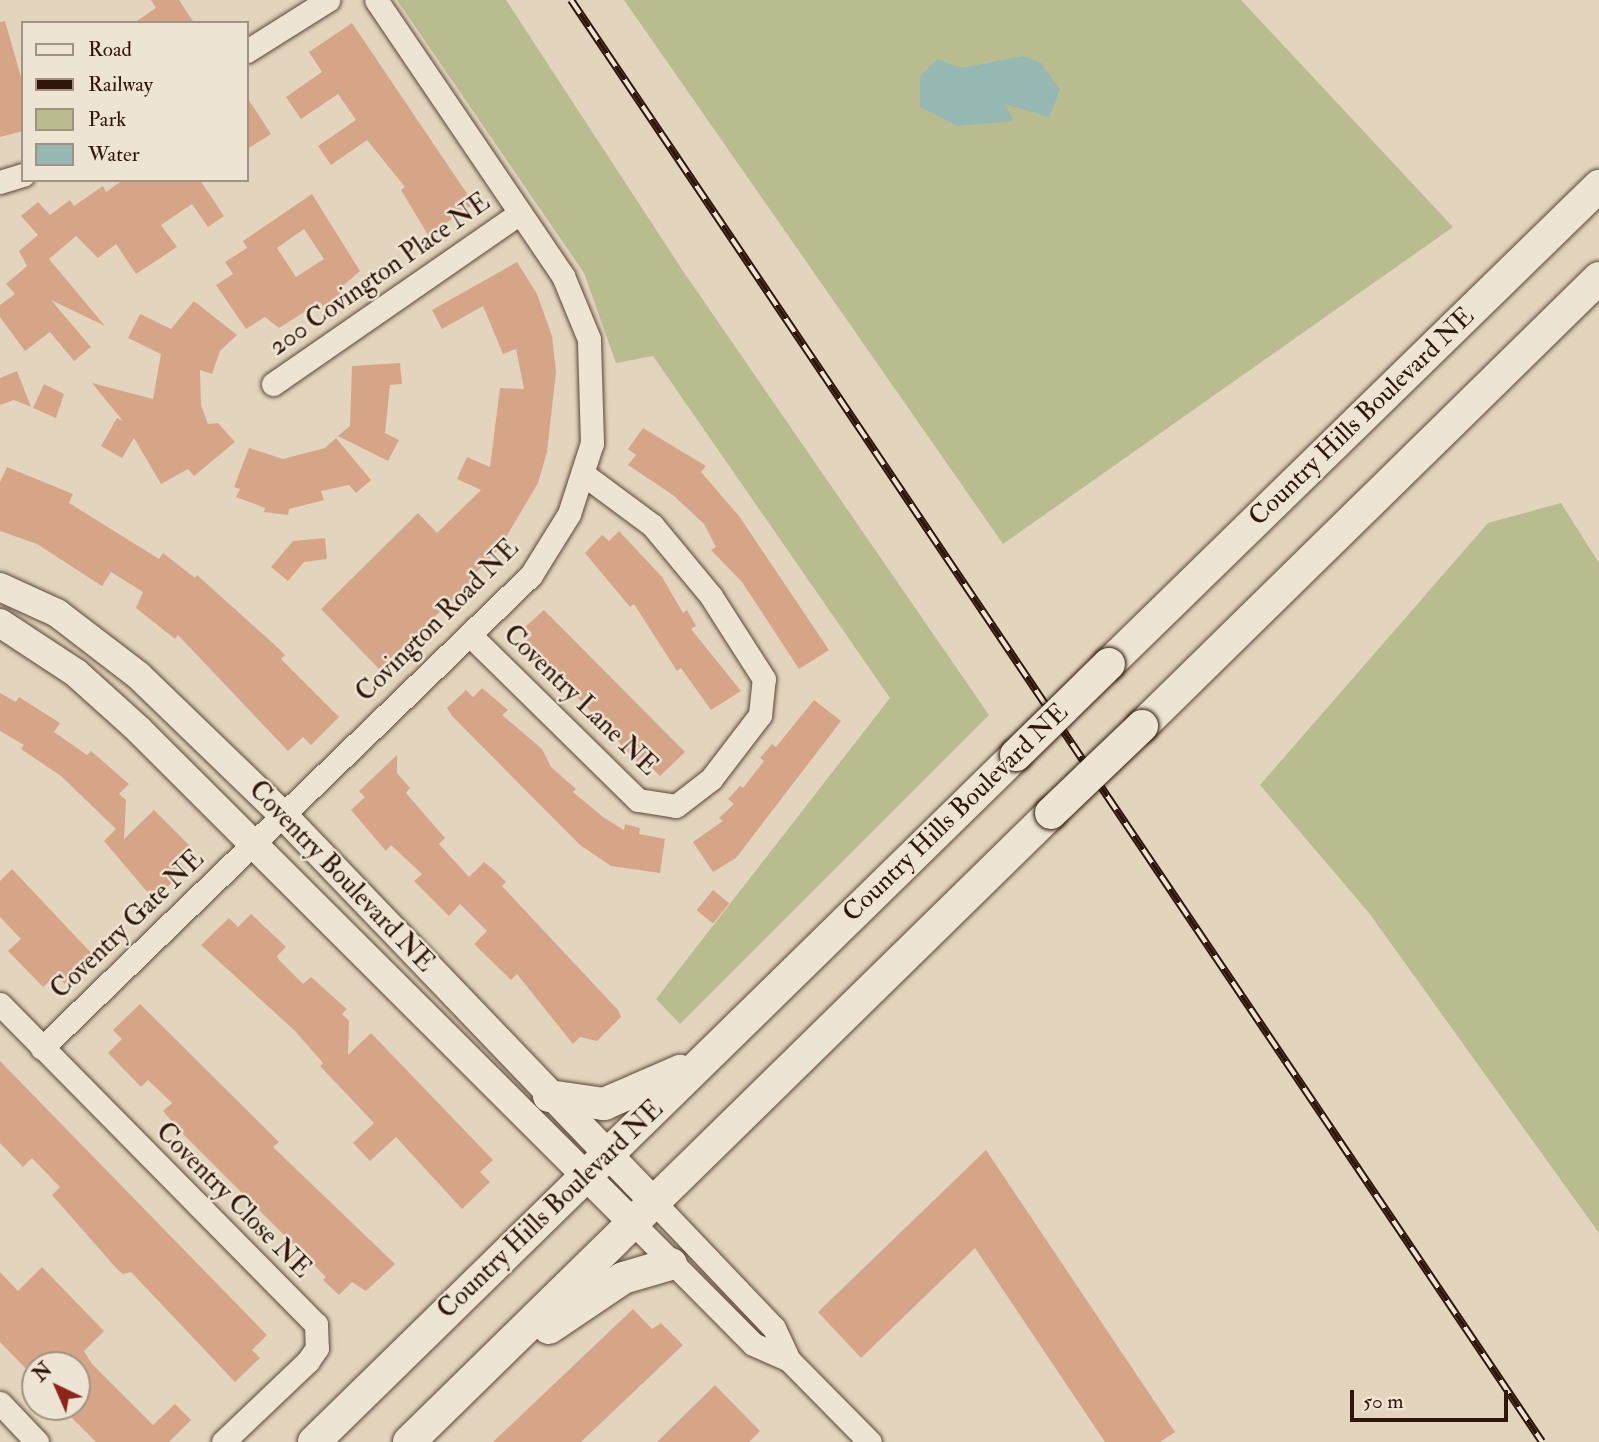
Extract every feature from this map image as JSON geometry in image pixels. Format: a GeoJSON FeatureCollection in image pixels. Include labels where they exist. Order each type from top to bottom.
{"type":"FeatureCollection","features":[{"type":"Feature","properties":{"kind":"main road","name":"Country Hills Boulevard NE"},"geometry":{"type":"LineString","coordinates":[[314,1442],[1599,186]]}},
{"type":"Feature","properties":{"kind":"main road"},"geometry":{"type":"LineString","coordinates":[[409,1442],[1599,278]]}},
{"type":"Feature","properties":{"kind":"main road"},"geometry":{"type":"LineString","coordinates":[[549,1096],[604,1104],[631,1096],[709,1056]]}},
{"type":"Feature","properties":{"kind":"main road"},"geometry":{"type":"LineString","coordinates":[[460,1392],[623,1278],[671,1264]]}},
{"type":"Feature","properties":{"kind":"street"},"geometry":{"type":"LineString","coordinates":[[248,50],[328,0]]}},
{"type":"Feature","properties":{"kind":"street","name":"Covington Road NE"},"geometry":{"type":"LineString","coordinates":[[253,842],[471,636],[531,575],[569,514],[592,443],[589,339],[563,276],[376,0]]}},
{"type":"Feature","properties":{"kind":"street"},"geometry":{"type":"LineString","coordinates":[[0,182],[21,176]]}},
{"type":"Feature","properties":{"kind":"street","name":"200 Covington Place NE"},"geometry":{"type":"LineString","coordinates":[[273,384],[520,213]]}},
{"type":"Feature","properties":{"kind":"street","name":"Coventry Lane NE"},"geometry":{"type":"LineString","coordinates":[[471,636],[638,800],[676,806],[711,779],[760,715],[764,679],[711,596],[652,524],[583,474]]}},
{"type":"Feature","properties":{"kind":"street","name":"Coventry Boulevard NE"},"geometry":{"type":"LineString","coordinates":[[0,587],[57,613],[139,677],[284,815],[607,1156],[643,1212]]}},
{"type":"Feature","properties":{"kind":"street","name":"Coventry Boulevard NE"},"geometry":{"type":"LineString","coordinates":[[0,623],[76,673],[253,842],[585,1178],[643,1212]]}},
{"type":"Feature","properties":{"kind":"street","name":"Coventry Gate NE"},"geometry":{"type":"LineString","coordinates":[[42,1048],[253,842]]}},
{"type":"Feature","properties":{"kind":"street","name":"Coventry Close NE"},"geometry":{"type":"LineString","coordinates":[[0,1004],[317,1324],[319,1337],[308,1361],[223,1442]]}},
{"type":"Feature","properties":{"kind":"street"},"geometry":{"type":"LineString","coordinates":[[643,1212],[671,1264],[753,1344],[789,1360]]}},
{"type":"Feature","properties":{"kind":"street"},"geometry":{"type":"LineString","coordinates":[[643,1212],[774,1328],[789,1360],[859,1439]]}},
{"type":"Feature","properties":{"kind":"street"},"geometry":{"type":"LineString","coordinates":[[0,1403],[37,1442]]}},
{"type":"Feature","properties":{"kind":"green space"},"geometry":{"type":"Polygon","coordinates":[[[397,0],[506,0],[683,271],[989,715],[680,1024],[656,999],[890,698],[653,356],[616,363],[584,273],[397,0]]]}},
{"type":"Feature","properties":{"kind":"green space"},"geometry":{"type":"Polygon","coordinates":[[[624,0],[1241,0],[1453,227],[1003,544],[624,0]]]}},
{"type":"Feature","properties":{"kind":"green space"},"geometry":{"type":"Polygon","coordinates":[[[1561,503],[1599,563],[1599,1233],[1369,913],[1260,785],[1488,523],[1561,503]]]}},
{"type":"Feature","properties":{"kind":"water"},"geometry":{"type":"Polygon","coordinates":[[[1023,56],[1041,63],[1060,90],[1049,117],[1005,104],[1014,121],[957,126],[920,107],[920,77],[937,59],[962,68],[1023,56]]]}},
{"type":"Feature","properties":{"kind":"building"},"geometry":{"type":"Polygon","coordinates":[[[151,0],[179,0],[193,21],[137,21],[156,8],[151,0]]]}},
{"type":"Feature","properties":{"kind":"building"},"geometry":{"type":"Polygon","coordinates":[[[5,21],[21,77],[21,132],[0,137],[0,22],[5,21]]]}},
{"type":"Feature","properties":{"kind":"building"},"geometry":{"type":"Polygon","coordinates":[[[352,23],[474,204],[428,235],[401,190],[405,187],[367,140],[331,165],[318,146],[356,120],[338,94],[301,119],[286,97],[322,72],[309,52],[352,23]]]}},
{"type":"Feature","properties":{"kind":"building"},"geometry":{"type":"Polygon","coordinates":[[[248,99],[271,134],[248,148],[248,99]]]}},
{"type":"Feature","properties":{"kind":"building"},"geometry":{"type":"Polygon","coordinates":[[[120,182],[201,182],[224,216],[208,227],[192,204],[161,225],[177,247],[136,274],[116,244],[98,258],[76,236],[49,259],[105,326],[51,300],[91,347],[74,361],[50,332],[25,351],[0,317],[0,305],[15,294],[6,284],[27,266],[19,251],[38,235],[21,216],[38,202],[50,215],[70,200],[74,206],[103,186],[106,192],[120,182]]]}},
{"type":"Feature","properties":{"kind":"building"},"geometry":{"type":"Polygon","coordinates":[[[312,194],[360,271],[338,290],[341,295],[323,306],[320,302],[279,328],[265,317],[246,329],[216,285],[233,274],[225,262],[247,248],[243,241],[312,194]],[[304,229],[277,248],[296,277],[324,259],[304,229]]]}},
{"type":"Feature","properties":{"kind":"building"},"geometry":{"type":"Polygon","coordinates":[[[517,262],[537,294],[552,336],[556,372],[547,452],[538,483],[499,549],[475,574],[481,580],[466,595],[462,591],[379,669],[321,609],[418,513],[437,533],[481,490],[457,479],[467,457],[490,467],[500,388],[524,389],[516,349],[503,354],[483,306],[442,329],[432,310],[517,262]]]}},
{"type":"Feature","properties":{"kind":"building"},"geometry":{"type":"Polygon","coordinates":[[[194,301],[237,335],[220,351],[212,374],[200,370],[201,405],[208,424],[218,423],[235,442],[194,476],[188,469],[161,484],[134,438],[122,458],[101,446],[117,418],[123,421],[92,383],[153,399],[161,354],[128,338],[140,314],[171,329],[194,301]]]}},
{"type":"Feature","properties":{"kind":"building"},"geometry":{"type":"Polygon","coordinates":[[[400,363],[402,384],[390,385],[385,433],[399,440],[388,461],[338,436],[350,426],[352,366],[400,363]]]}},
{"type":"Feature","properties":{"kind":"building"},"geometry":{"type":"Polygon","coordinates":[[[17,371],[31,407],[14,400],[0,405],[0,378],[17,371]]]}},
{"type":"Feature","properties":{"kind":"building"},"geometry":{"type":"Polygon","coordinates":[[[44,384],[64,394],[56,418],[33,408],[44,384]]]}},
{"type":"Feature","properties":{"kind":"building"},"geometry":{"type":"Polygon","coordinates":[[[643,428],[706,466],[701,472],[739,516],[829,650],[799,669],[742,582],[711,550],[716,547],[704,524],[673,495],[628,465],[636,455],[628,449],[643,428]]]}},
{"type":"Feature","properties":{"kind":"building"},"geometry":{"type":"Polygon","coordinates":[[[336,438],[371,480],[356,493],[349,485],[321,491],[324,500],[289,509],[288,515],[264,512],[265,508],[236,497],[240,489],[234,487],[249,448],[283,459],[325,448],[336,438]]]}},
{"type":"Feature","properties":{"kind":"building"},"geometry":{"type":"Polygon","coordinates":[[[7,467],[73,494],[69,503],[159,559],[163,553],[195,578],[197,575],[285,655],[281,659],[339,717],[311,745],[303,737],[288,751],[178,635],[175,639],[136,608],[143,592],[111,572],[102,586],[37,544],[0,531],[0,482],[7,467]]]}},
{"type":"Feature","properties":{"kind":"building"},"geometry":{"type":"Polygon","coordinates":[[[619,531],[662,577],[683,613],[687,610],[696,626],[691,629],[741,691],[711,710],[681,668],[677,671],[634,604],[630,607],[585,553],[602,535],[609,541],[619,531]]]}},
{"type":"Feature","properties":{"kind":"building"},"geometry":{"type":"Polygon","coordinates":[[[325,538],[327,559],[304,562],[288,581],[271,567],[293,541],[325,538]]]}},
{"type":"Feature","properties":{"kind":"building"},"geometry":{"type":"Polygon","coordinates":[[[544,610],[685,752],[660,776],[641,758],[637,762],[566,685],[525,651],[523,644],[532,635],[525,627],[544,610]]]}},
{"type":"Feature","properties":{"kind":"building"},"geometry":{"type":"Polygon","coordinates":[[[482,688],[508,710],[502,715],[542,749],[551,767],[576,789],[573,792],[603,817],[624,830],[625,824],[640,828],[639,834],[665,839],[660,873],[611,866],[580,845],[452,716],[447,708],[466,690],[473,697],[482,688]]]}},
{"type":"Feature","properties":{"kind":"building"},"geometry":{"type":"Polygon","coordinates":[[[0,693],[16,702],[19,697],[60,723],[54,732],[87,755],[91,751],[129,784],[119,794],[126,800],[124,839],[154,810],[190,846],[177,859],[186,869],[154,900],[104,841],[116,829],[61,776],[21,749],[24,745],[0,731],[0,693]]]}},
{"type":"Feature","properties":{"kind":"building"},"geometry":{"type":"Polygon","coordinates":[[[814,700],[841,721],[736,858],[713,872],[693,842],[723,821],[719,818],[734,804],[728,799],[740,786],[743,788],[764,761],[760,758],[772,744],[776,747],[814,700]]]}},
{"type":"Feature","properties":{"kind":"building"},"geometry":{"type":"Polygon","coordinates":[[[397,755],[397,773],[410,788],[406,793],[445,838],[439,844],[469,877],[484,862],[494,870],[506,882],[502,886],[618,1010],[621,1017],[597,1041],[580,1037],[573,1044],[517,974],[511,980],[474,944],[487,931],[460,904],[449,916],[414,881],[422,874],[391,845],[386,851],[351,810],[365,797],[359,791],[397,755]]]}},
{"type":"Feature","properties":{"kind":"building"},"geometry":{"type":"Polygon","coordinates":[[[12,869],[94,956],[65,984],[56,975],[43,987],[8,951],[21,939],[0,917],[0,881],[12,869]]]}},
{"type":"Feature","properties":{"kind":"building"},"geometry":{"type":"Polygon","coordinates":[[[713,890],[729,903],[713,923],[697,910],[713,890]]]}},
{"type":"Feature","properties":{"kind":"building"},"geometry":{"type":"Polygon","coordinates":[[[251,914],[286,947],[277,956],[303,984],[311,977],[347,1009],[342,1014],[349,1021],[348,1055],[371,1033],[493,1160],[480,1172],[490,1182],[462,1209],[396,1137],[370,1161],[353,1143],[374,1123],[320,1066],[323,1063],[295,1031],[201,945],[229,918],[238,927],[251,914]]]}},
{"type":"Feature","properties":{"kind":"building"},"geometry":{"type":"Polygon","coordinates":[[[140,1004],[279,1142],[273,1147],[395,1264],[366,1291],[352,1282],[339,1295],[323,1280],[326,1277],[180,1131],[163,1111],[172,1103],[148,1080],[141,1087],[108,1053],[122,1039],[113,1030],[140,1004]]]}},
{"type":"Feature","properties":{"kind":"building"},"geometry":{"type":"Polygon","coordinates":[[[0,1061],[267,1335],[252,1350],[260,1358],[235,1382],[131,1272],[123,1274],[117,1269],[52,1195],[60,1187],[32,1158],[23,1167],[0,1143],[0,1061]]]}},
{"type":"Feature","properties":{"kind":"building"},"geometry":{"type":"Polygon","coordinates":[[[986,1150],[1175,1432],[1160,1442],[1105,1442],[975,1248],[861,1358],[818,1312],[986,1150]]]}},
{"type":"Feature","properties":{"kind":"building"},"geometry":{"type":"Polygon","coordinates":[[[42,1267],[104,1331],[84,1351],[21,1351],[21,1364],[0,1342],[0,1272],[18,1291],[42,1267]]]}},
{"type":"Feature","properties":{"kind":"building"},"geometry":{"type":"Polygon","coordinates":[[[633,1309],[652,1329],[661,1323],[683,1345],[581,1442],[493,1442],[633,1309]]]}},
{"type":"Feature","properties":{"kind":"building"},"geometry":{"type":"Polygon","coordinates":[[[91,1362],[153,1425],[175,1404],[191,1420],[169,1442],[96,1442],[75,1421],[91,1421],[91,1362]]]}},
{"type":"Feature","properties":{"kind":"building"},"geometry":{"type":"Polygon","coordinates":[[[715,1385],[760,1431],[749,1442],[657,1442],[715,1385]]]}},
{"type":"Feature","properties":{"kind":"railway"},"geometry":{"type":"LineString","coordinates":[[571,0],[1542,1442]]}}]}
